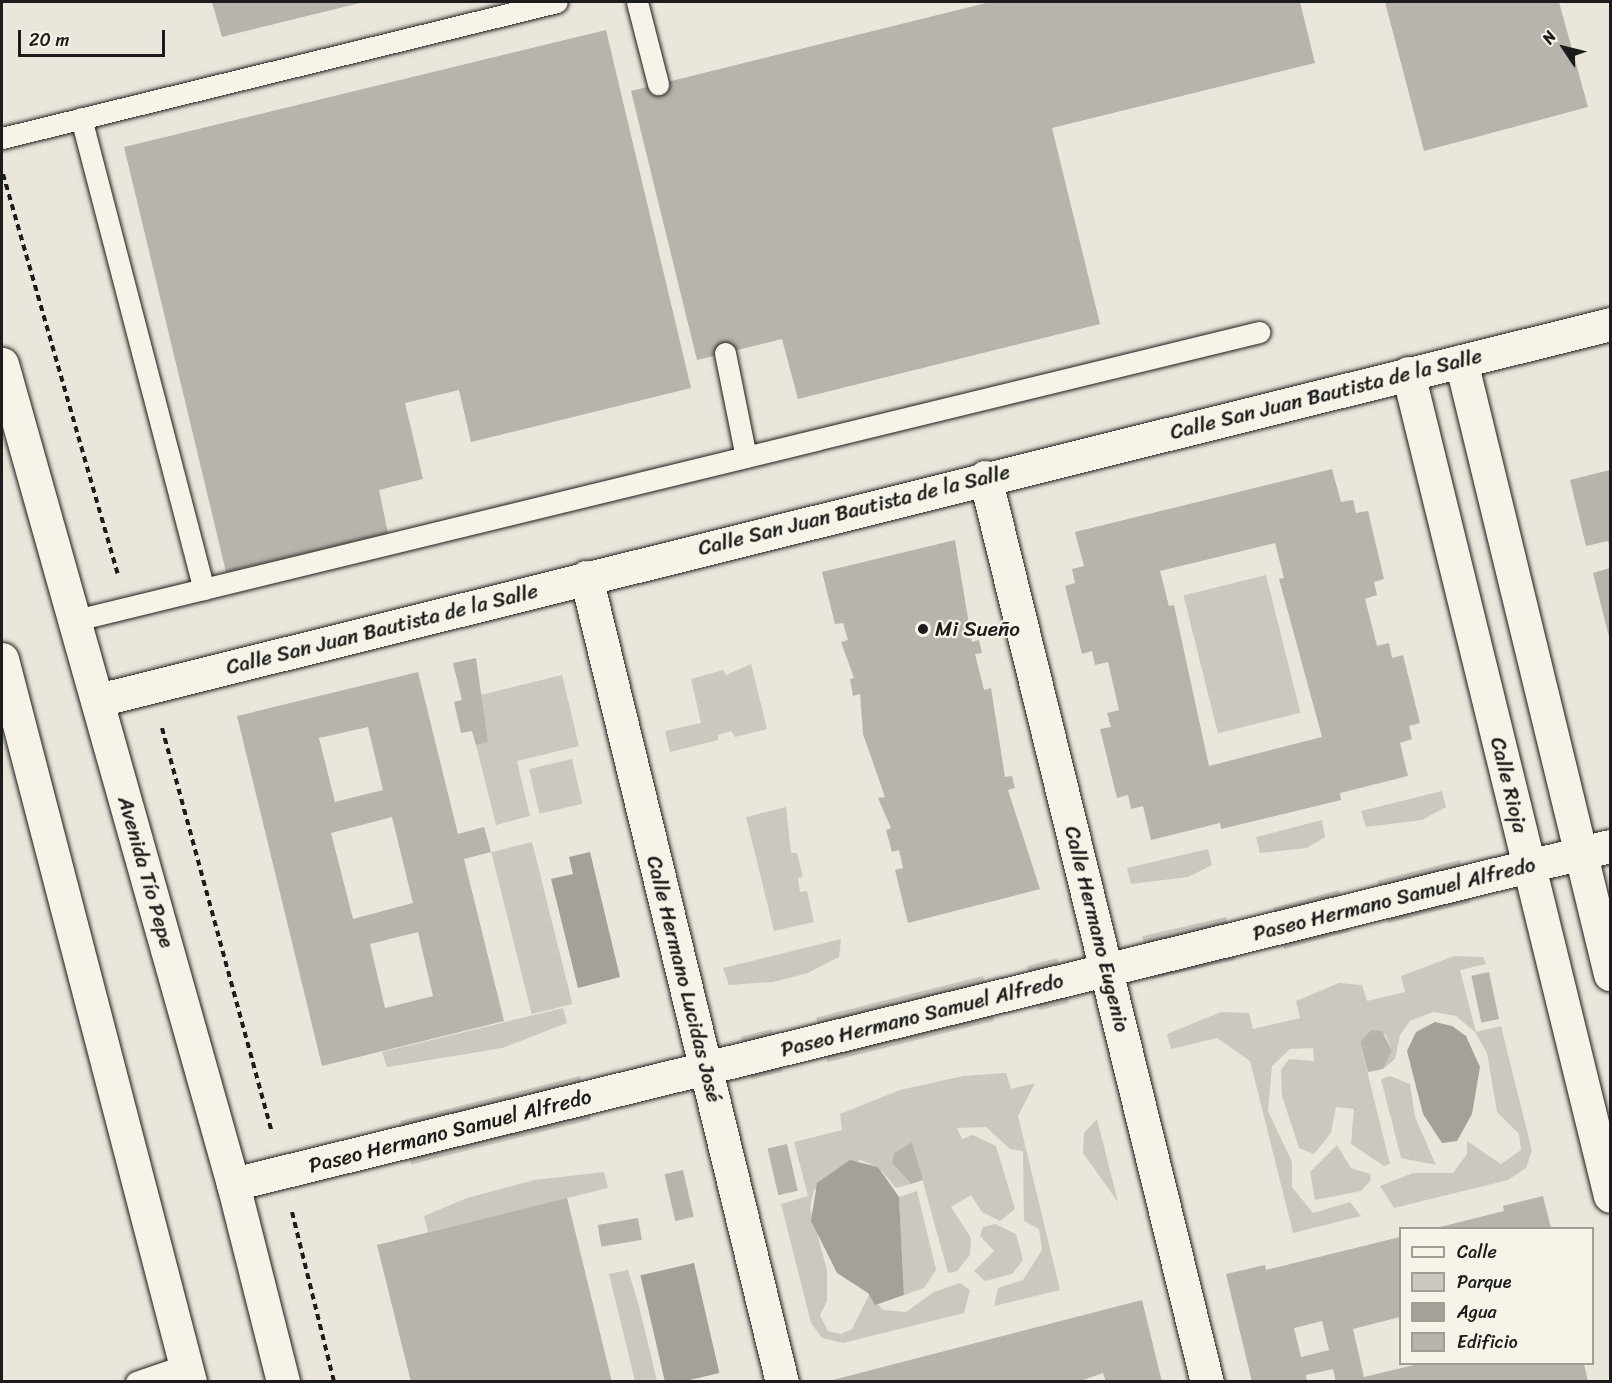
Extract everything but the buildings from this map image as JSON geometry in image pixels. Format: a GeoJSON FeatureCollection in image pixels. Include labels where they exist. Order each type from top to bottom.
{"type":"FeatureCollection","features":[{"type":"Feature","properties":{"kind":"street","name":"Calle San Juan Bautista de la Salle"},"geometry":{"type":"LineString","coordinates":[[98,700],[985,477],[1611,324]]}},
{"type":"Feature","properties":{"kind":"street"},"geometry":{"type":"LineString","coordinates":[[1461,361],[1596,850],[1611,974]]}},
{"type":"Feature","properties":{"kind":"street","name":"Avenida Tío Pepe"},"geometry":{"type":"LineString","coordinates":[[2,364],[72,621],[98,700],[233,1184],[283,1382]]}},
{"type":"Feature","properties":{"kind":"street","name":"Calle Rioja"},"geometry":{"type":"LineString","coordinates":[[1408,373],[1611,1196]]}},
{"type":"Feature","properties":{"kind":"street","name":"Calle Hermano Eugenio"},"geometry":{"type":"LineString","coordinates":[[985,477],[1207,1382]]}},
{"type":"Feature","properties":{"kind":"street","name":"Calle Hermano Lucidas José"},"geometry":{"type":"LineString","coordinates":[[586,577],[782,1382]]}},
{"type":"Feature","properties":{"kind":"street"},"geometry":{"type":"LineString","coordinates":[[2,659],[187,1373]]}},
{"type":"Feature","properties":{"kind":"street","name":"Paseo Hermano Samuel Alfredo"},"geometry":{"type":"LineString","coordinates":[[233,1184],[1596,850]]}},
{"type":"Feature","properties":{"kind":"lane"},"geometry":{"type":"LineString","coordinates":[[2,138],[557,2]]}},
{"type":"Feature","properties":{"kind":"lane"},"geometry":{"type":"LineString","coordinates":[[637,2],[658,84]]}},
{"type":"Feature","properties":{"kind":"lane"},"geometry":{"type":"LineString","coordinates":[[81,118],[204,589]]}},
{"type":"Feature","properties":{"kind":"lane"},"geometry":{"type":"LineString","coordinates":[[72,621],[1259,332]]}},
{"type":"Feature","properties":{"kind":"lane"},"geometry":{"type":"LineString","coordinates":[[725,353],[747,457]]}},
{"type":"Feature","properties":{"kind":"lane"},"geometry":{"type":"LineString","coordinates":[[136,1382],[187,1373]]}},
{"type":"Feature","properties":{"kind":"path"},"geometry":{"type":"LineString","coordinates":[[2,168],[127,607]]}},
{"type":"Feature","properties":{"kind":"path"},"geometry":{"type":"LineString","coordinates":[[149,688],[282,1173],[334,1382]]}},
{"type":"Feature","properties":{"kind":"green space"},"geometry":{"type":"Polygon","coordinates":[[[1266,575],[1300,713],[1218,733],[1184,596],[1266,575]]]}},
{"type":"Feature","properties":{"kind":"green space"},"geometry":{"type":"Polygon","coordinates":[[[751,664],[767,729],[735,737],[731,731],[718,735],[718,740],[670,752],[665,731],[701,723],[691,679],[723,670],[726,675],[751,664]]]}},
{"type":"Feature","properties":{"kind":"green space"},"geometry":{"type":"Polygon","coordinates":[[[562,675],[579,746],[517,761],[530,816],[496,825],[476,745],[488,741],[477,696],[562,675]]]}},
{"type":"Feature","properties":{"kind":"green space"},"geometry":{"type":"Polygon","coordinates":[[[572,759],[582,804],[539,814],[529,769],[572,759]]]}},
{"type":"Feature","properties":{"kind":"green space"},"geometry":{"type":"Polygon","coordinates":[[[1442,791],[1446,807],[1422,820],[1366,827],[1361,811],[1442,791]]]}},
{"type":"Feature","properties":{"kind":"green space"},"geometry":{"type":"Polygon","coordinates":[[[786,807],[791,853],[797,853],[803,877],[798,878],[800,892],[807,891],[814,922],[774,931],[746,817],[786,807]]]}},
{"type":"Feature","properties":{"kind":"green space"},"geometry":{"type":"Polygon","coordinates":[[[1322,820],[1325,837],[1307,848],[1260,853],[1256,837],[1322,820]]]}},
{"type":"Feature","properties":{"kind":"green space"},"geometry":{"type":"Polygon","coordinates":[[[532,842],[572,1004],[532,1014],[491,852],[532,842]]]}},
{"type":"Feature","properties":{"kind":"green space"},"geometry":{"type":"Polygon","coordinates":[[[1208,849],[1212,865],[1188,877],[1131,884],[1127,868],[1208,849]]]}},
{"type":"Feature","properties":{"kind":"green space"},"geometry":{"type":"Polygon","coordinates":[[[1460,860],[1471,903],[1388,923],[1378,881],[1460,860]]]}},
{"type":"Feature","properties":{"kind":"green space"},"geometry":{"type":"Polygon","coordinates":[[[1339,890],[1350,932],[1284,949],[1273,908],[1339,890]]]}},
{"type":"Feature","properties":{"kind":"green space"},"geometry":{"type":"Polygon","coordinates":[[[1226,917],[1236,960],[1152,979],[1142,936],[1226,917]]]}},
{"type":"Feature","properties":{"kind":"green space"},"geometry":{"type":"Polygon","coordinates":[[[841,939],[839,957],[808,973],[773,982],[729,985],[723,968],[841,939]]]}},
{"type":"Feature","properties":{"kind":"green space"},"geometry":{"type":"Polygon","coordinates":[[[1454,956],[1483,957],[1486,964],[1460,970],[1476,1032],[1501,1026],[1532,1151],[1526,1168],[1508,1180],[1394,1208],[1380,1186],[1413,1173],[1453,1173],[1467,1154],[1467,1141],[1501,1164],[1521,1150],[1519,1134],[1497,1112],[1487,1053],[1475,1032],[1456,1016],[1433,1012],[1410,1021],[1400,1035],[1395,1059],[1383,1069],[1392,1051],[1386,1035],[1371,1030],[1360,1042],[1390,1164],[1384,1166],[1351,1144],[1354,1109],[1336,1107],[1331,1133],[1314,1154],[1299,1148],[1282,1096],[1281,1070],[1289,1059],[1314,1061],[1313,1048],[1290,1049],[1272,1066],[1268,1111],[1292,1162],[1292,1187],[1313,1213],[1350,1202],[1361,1216],[1293,1233],[1250,1061],[1217,1038],[1171,1049],[1167,1034],[1221,1012],[1249,1013],[1253,1029],[1300,1018],[1296,1001],[1339,983],[1362,985],[1367,1001],[1405,992],[1401,976],[1454,956]]]}},
{"type":"Feature","properties":{"kind":"green space"},"geometry":{"type":"Polygon","coordinates":[[[1057,958],[1069,1002],[1039,1010],[1027,966],[1057,958]]]}},
{"type":"Feature","properties":{"kind":"green space"},"geometry":{"type":"Polygon","coordinates":[[[983,976],[994,1021],[827,1062],[816,1018],[983,976]]]}},
{"type":"Feature","properties":{"kind":"green space"},"geometry":{"type":"Polygon","coordinates":[[[563,1008],[567,1023],[502,1048],[387,1067],[382,1052],[563,1008]]]}},
{"type":"Feature","properties":{"kind":"green space"},"geometry":{"type":"Polygon","coordinates":[[[772,1029],[783,1072],[752,1079],[741,1037],[772,1029]]]}},
{"type":"Feature","properties":{"kind":"green space"},"geometry":{"type":"Polygon","coordinates":[[[1006,1073],[1011,1089],[1035,1083],[1018,1116],[1060,1290],[994,1306],[998,1288],[1023,1280],[1042,1250],[1039,1229],[1024,1221],[1023,1151],[1010,1149],[986,1127],[957,1128],[962,1139],[973,1135],[996,1146],[1015,1209],[1000,1221],[982,1212],[971,1195],[951,1207],[971,1238],[970,1255],[957,1271],[948,1273],[912,1142],[894,1153],[892,1163],[911,1184],[896,1188],[878,1167],[860,1160],[814,1190],[810,1208],[827,1270],[827,1301],[820,1315],[828,1331],[841,1334],[852,1329],[869,1295],[883,1310],[906,1312],[934,1292],[960,1283],[970,1290],[964,1313],[843,1343],[822,1338],[811,1323],[781,1204],[808,1196],[794,1142],[842,1130],[840,1114],[900,1090],[963,1076],[1006,1073]]]}},
{"type":"Feature","properties":{"kind":"green space"},"geometry":{"type":"Polygon","coordinates":[[[580,1076],[591,1120],[411,1164],[400,1121],[580,1076]]]}},
{"type":"Feature","properties":{"kind":"green space"},"geometry":{"type":"Polygon","coordinates":[[[1390,1076],[1410,1084],[1415,1117],[1436,1165],[1401,1158],[1381,1079],[1390,1076]]]}},
{"type":"Feature","properties":{"kind":"green space"},"geometry":{"type":"Polygon","coordinates":[[[1097,1119],[1118,1202],[1083,1153],[1084,1133],[1097,1119]]]}},
{"type":"Feature","properties":{"kind":"green space"},"geometry":{"type":"Polygon","coordinates":[[[1337,1145],[1351,1168],[1370,1174],[1371,1180],[1361,1191],[1315,1200],[1310,1172],[1337,1145]]]}},
{"type":"Feature","properties":{"kind":"green space"},"geometry":{"type":"Polygon","coordinates":[[[604,1172],[608,1188],[428,1232],[424,1216],[467,1198],[534,1180],[604,1172]]]}},
{"type":"Feature","properties":{"kind":"green space"},"geometry":{"type":"Polygon","coordinates":[[[917,1191],[936,1270],[924,1288],[904,1295],[899,1197],[917,1191]]]}},
{"type":"Feature","properties":{"kind":"green space"},"geometry":{"type":"Polygon","coordinates":[[[995,1224],[1016,1234],[1023,1260],[1012,1274],[985,1281],[974,1271],[994,1251],[980,1236],[983,1227],[995,1224]]]}},
{"type":"Feature","properties":{"kind":"green space"},"geometry":{"type":"Polygon","coordinates":[[[628,1270],[657,1381],[635,1381],[609,1274],[628,1270]]]}},
{"type":"Feature","properties":{"kind":"water"},"geometry":{"type":"Polygon","coordinates":[[[590,852],[620,977],[578,988],[551,879],[573,874],[569,857],[590,852]]]}},
{"type":"Feature","properties":{"kind":"water"},"geometry":{"type":"Polygon","coordinates":[[[1435,1022],[1452,1026],[1466,1036],[1480,1067],[1472,1114],[1457,1141],[1442,1143],[1423,1114],[1407,1051],[1416,1032],[1435,1022]]]}},
{"type":"Feature","properties":{"kind":"water"},"geometry":{"type":"Polygon","coordinates":[[[850,1160],[878,1167],[899,1197],[904,1295],[875,1305],[868,1293],[837,1273],[811,1221],[817,1183],[850,1160]]]}},
{"type":"Feature","properties":{"kind":"water"},"geometry":{"type":"Polygon","coordinates":[[[694,1263],[719,1373],[681,1382],[665,1382],[640,1275],[694,1263]]]}},
{"type":"Feature","properties":{"kind":"place","name":"Mi Sueño"},"geometry":{"type":"Point","coordinates":[923,629]}}]}
